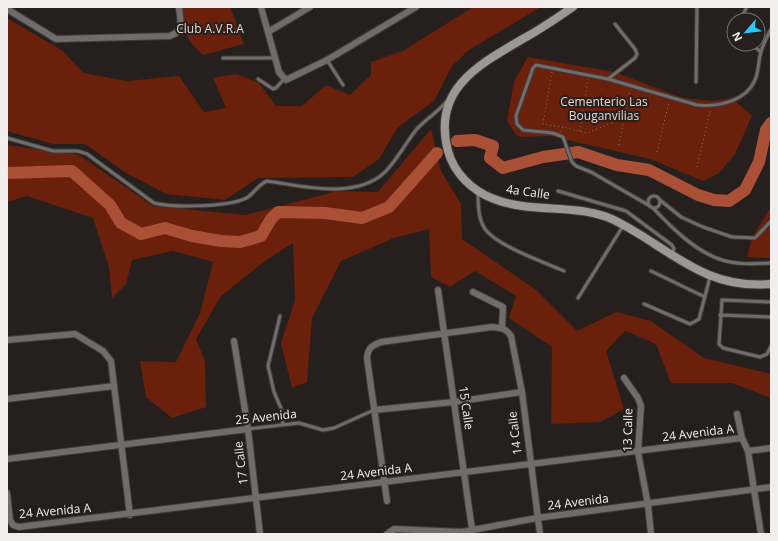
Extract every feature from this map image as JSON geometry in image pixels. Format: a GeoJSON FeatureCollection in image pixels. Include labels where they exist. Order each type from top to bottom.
{"type":"FeatureCollection","features":[{"type":"Feature","properties":{"kind":"main road","name":"4a Calle"},"geometry":{"type":"LineString","coordinates":[[573,7],[546,26],[487,60],[474,69],[465,78],[452,96],[446,113],[445,131],[449,153],[455,168],[464,180],[478,191],[506,203],[591,212],[624,225],[695,270],[710,277],[743,284],[771,284]]}},
{"type":"Feature","properties":{"kind":"street"},"geometry":{"type":"LineString","coordinates":[[7,9],[56,39],[167,37],[176,33],[181,26],[179,7]]}},
{"type":"Feature","properties":{"kind":"street"},"geometry":{"type":"LineString","coordinates":[[260,7],[279,72],[284,79],[290,79],[327,60],[416,7]]}},
{"type":"Feature","properties":{"kind":"street"},"geometry":{"type":"LineString","coordinates":[[268,32],[310,7]]}},
{"type":"Feature","properties":{"kind":"street","name":"15 Calle"},"geometry":{"type":"LineString","coordinates":[[438,290],[472,529]]}},
{"type":"Feature","properties":{"kind":"street"},"geometry":{"type":"LineString","coordinates":[[387,501],[367,358],[368,350],[372,346],[381,342],[445,335],[492,327],[504,329],[503,307],[473,292]]}},
{"type":"Feature","properties":{"kind":"street","name":"14 Calle"},"geometry":{"type":"LineString","coordinates":[[504,329],[511,336],[522,392],[540,534]]}},
{"type":"Feature","properties":{"kind":"street"},"geometry":{"type":"LineString","coordinates":[[7,340],[75,334],[108,355],[112,361],[130,515]]}},
{"type":"Feature","properties":{"kind":"street","name":"17 Calle"},"geometry":{"type":"LineString","coordinates":[[234,342],[248,429],[260,534]]}},
{"type":"Feature","properties":{"kind":"street","name":"13 Calle"},"geometry":{"type":"LineString","coordinates":[[624,378],[638,398],[641,406],[638,452],[648,504],[651,534]]}},
{"type":"Feature","properties":{"kind":"street"},"geometry":{"type":"LineString","coordinates":[[7,399],[114,386]]}},
{"type":"Feature","properties":{"kind":"street","name":"25 Avenida"},"geometry":{"type":"LineString","coordinates":[[374,410],[454,402],[522,392]]}},
{"type":"Feature","properties":{"kind":"street"},"geometry":{"type":"LineString","coordinates":[[738,414],[742,438],[748,451],[761,534]]}},
{"type":"Feature","properties":{"kind":"street","name":"25 Avenida"},"geometry":{"type":"LineString","coordinates":[[7,459],[248,429]]}},
{"type":"Feature","properties":{"kind":"street","name":"24 Avenida A"},"geometry":{"type":"LineString","coordinates":[[10,526],[18,527],[130,515],[256,497],[638,452],[742,438]]}},
{"type":"Feature","properties":{"kind":"street"},"geometry":{"type":"LineString","coordinates":[[748,451],[771,448]]}},
{"type":"Feature","properties":{"kind":"street","name":"24 Avenida"},"geometry":{"type":"LineString","coordinates":[[387,533],[394,529],[434,533],[462,532],[537,518],[771,487]]}},
{"type":"Feature","properties":{"kind":"street"},"geometry":{"type":"LineString","coordinates":[[7,493],[10,526]]}},
{"type":"Feature","properties":{"kind":"street"},"geometry":{"type":"LineString","coordinates":[[488,526],[488,534]]}},
{"type":"Feature","properties":{"kind":"lane"},"geometry":{"type":"LineString","coordinates":[[696,82],[698,7]]}},
{"type":"Feature","properties":{"kind":"lane"},"geometry":{"type":"LineString","coordinates":[[608,79],[635,58],[637,54],[635,49],[615,24]]}},
{"type":"Feature","properties":{"kind":"lane"},"geometry":{"type":"LineString","coordinates":[[766,40],[771,29]]}},
{"type":"Feature","properties":{"kind":"lane"},"geometry":{"type":"LineString","coordinates":[[761,52],[756,78],[748,92],[730,102],[712,106],[697,105],[608,79],[536,65],[516,116],[517,124],[523,130],[561,136],[572,162],[576,166],[591,172],[651,207],[690,241],[719,260],[752,264],[771,263]]}},
{"type":"Feature","properties":{"kind":"lane"},"geometry":{"type":"LineString","coordinates":[[223,58],[275,58]]}},
{"type":"Feature","properties":{"kind":"lane"},"geometry":{"type":"LineString","coordinates":[[327,60],[343,85]]}},
{"type":"Feature","properties":{"kind":"lane"},"geometry":{"type":"LineString","coordinates":[[258,79],[273,89],[276,88],[284,79]]}},
{"type":"Feature","properties":{"kind":"lane"},"geometry":{"type":"LineString","coordinates":[[7,138],[53,151],[78,151],[87,154],[154,203],[165,206],[226,204],[237,202],[249,196],[259,185],[267,181],[331,190],[356,186],[373,181],[385,172],[417,130],[439,111],[452,96]]}},
{"type":"Feature","properties":{"kind":"lane"},"geometry":{"type":"LineString","coordinates":[[478,191],[478,206],[485,229],[504,244],[564,270]]}},
{"type":"Feature","properties":{"kind":"lane"},"geometry":{"type":"LineString","coordinates":[[558,192],[626,212],[672,245],[674,249],[672,255]]}},
{"type":"Feature","properties":{"kind":"lane"},"geometry":{"type":"LineString","coordinates":[[651,207],[649,202],[652,197],[655,196],[681,217],[732,237],[755,238],[771,221]]}},
{"type":"Feature","properties":{"kind":"lane"},"geometry":{"type":"LineString","coordinates":[[651,207],[658,206],[660,200]]}},
{"type":"Feature","properties":{"kind":"lane"},"geometry":{"type":"LineString","coordinates":[[578,298],[624,225]]}},
{"type":"Feature","properties":{"kind":"lane"},"geometry":{"type":"LineString","coordinates":[[651,271],[705,297]]}},
{"type":"Feature","properties":{"kind":"lane"},"geometry":{"type":"LineString","coordinates":[[644,304],[690,324],[700,319],[710,277]]}},
{"type":"Feature","properties":{"kind":"lane"},"geometry":{"type":"LineString","coordinates":[[771,302],[724,300],[721,302],[719,344],[723,348],[760,357],[764,356],[771,346]]}},
{"type":"Feature","properties":{"kind":"lane"},"geometry":{"type":"LineString","coordinates":[[720,315],[771,317]]}},
{"type":"Feature","properties":{"kind":"lane"},"geometry":{"type":"LineString","coordinates":[[280,316],[268,366],[274,392],[281,408],[283,424]]}},
{"type":"Feature","properties":{"kind":"lane","name":"25 Avenida"},"geometry":{"type":"LineString","coordinates":[[248,429],[299,423],[323,430],[334,428],[374,410]]}},
{"type":"Feature","properties":{"kind":"path"},"geometry":{"type":"LineString","coordinates":[[553,68],[543,124],[587,133],[624,118]]}},
{"type":"Feature","properties":{"kind":"path"},"geometry":{"type":"LineString","coordinates":[[580,131],[588,75]]}},
{"type":"Feature","properties":{"kind":"path"},"geometry":{"type":"LineString","coordinates":[[619,145],[631,85]]}},
{"type":"Feature","properties":{"kind":"path"},"geometry":{"type":"LineString","coordinates":[[658,152],[671,98]]}},
{"type":"Feature","properties":{"kind":"path"},"geometry":{"type":"LineString","coordinates":[[697,167],[712,106]]}},
{"type":"Feature","properties":{"kind":"path"},"geometry":{"type":"LineString","coordinates":[[561,136],[563,127]]}},
{"type":"Feature","properties":{"kind":"green space","name":"Club A.V.R.A"},"geometry":{"type":"Polygon","coordinates":[[[179,7],[230,7],[244,44],[203,55],[193,45],[183,28],[179,7]]]}},
{"type":"Feature","properties":{"kind":"green space"},"geometry":{"type":"Polygon","coordinates":[[[473,7],[541,7],[469,50],[452,66],[434,101],[398,127],[379,159],[353,177],[258,178],[225,200],[166,194],[126,173],[85,144],[53,144],[7,131],[7,18],[63,51],[83,73],[127,81],[179,76],[204,112],[226,108],[213,78],[236,74],[259,83],[276,106],[302,106],[326,85],[350,95],[371,75],[371,62],[403,51],[473,7]]]}},
{"type":"Feature","properties":{"kind":"green space","name":"Cementerio Las Bouganvilias"},"geometry":{"type":"Polygon","coordinates":[[[528,57],[614,72],[683,98],[713,101],[732,98],[752,116],[735,154],[719,173],[703,181],[650,159],[550,136],[520,137],[516,135],[507,121],[514,81],[528,57]]]}},
{"type":"Feature","properties":{"kind":"green space"},"geometry":{"type":"Polygon","coordinates":[[[431,129],[441,171],[461,204],[462,239],[535,289],[577,331],[616,312],[651,321],[704,358],[771,374],[771,398],[732,383],[671,383],[656,344],[625,331],[606,351],[624,409],[600,422],[551,424],[552,347],[509,318],[516,296],[475,271],[450,287],[431,277],[429,229],[394,238],[341,261],[312,318],[307,382],[292,388],[281,343],[295,300],[293,243],[265,261],[221,296],[196,339],[205,361],[206,407],[172,418],[146,397],[140,361],[176,362],[200,313],[213,262],[173,251],[132,260],[126,284],[112,298],[109,267],[93,218],[27,196],[7,202],[7,145],[79,155],[153,206],[246,215],[337,191],[378,192],[431,129]]]}},
{"type":"Feature","properties":{"kind":"green space"},"geometry":{"type":"Polygon","coordinates":[[[771,206],[771,258],[747,257],[752,238],[771,206]]]}},
{"type":"Feature","properties":{"kind":"waterway"},"geometry":{"type":"LineString","coordinates":[[457,141],[475,140],[493,146],[490,158],[503,168],[543,157],[578,152],[617,165],[649,170],[698,195],[714,200],[729,201],[745,190],[759,162],[766,130],[771,123]]}},
{"type":"Feature","properties":{"kind":"waterway"},"geometry":{"type":"LineString","coordinates":[[7,173],[72,171],[110,205],[121,223],[141,234],[165,228],[192,236],[221,241],[240,242],[261,236],[271,219],[278,212],[325,213],[362,218],[389,207],[437,153]]}}]}
